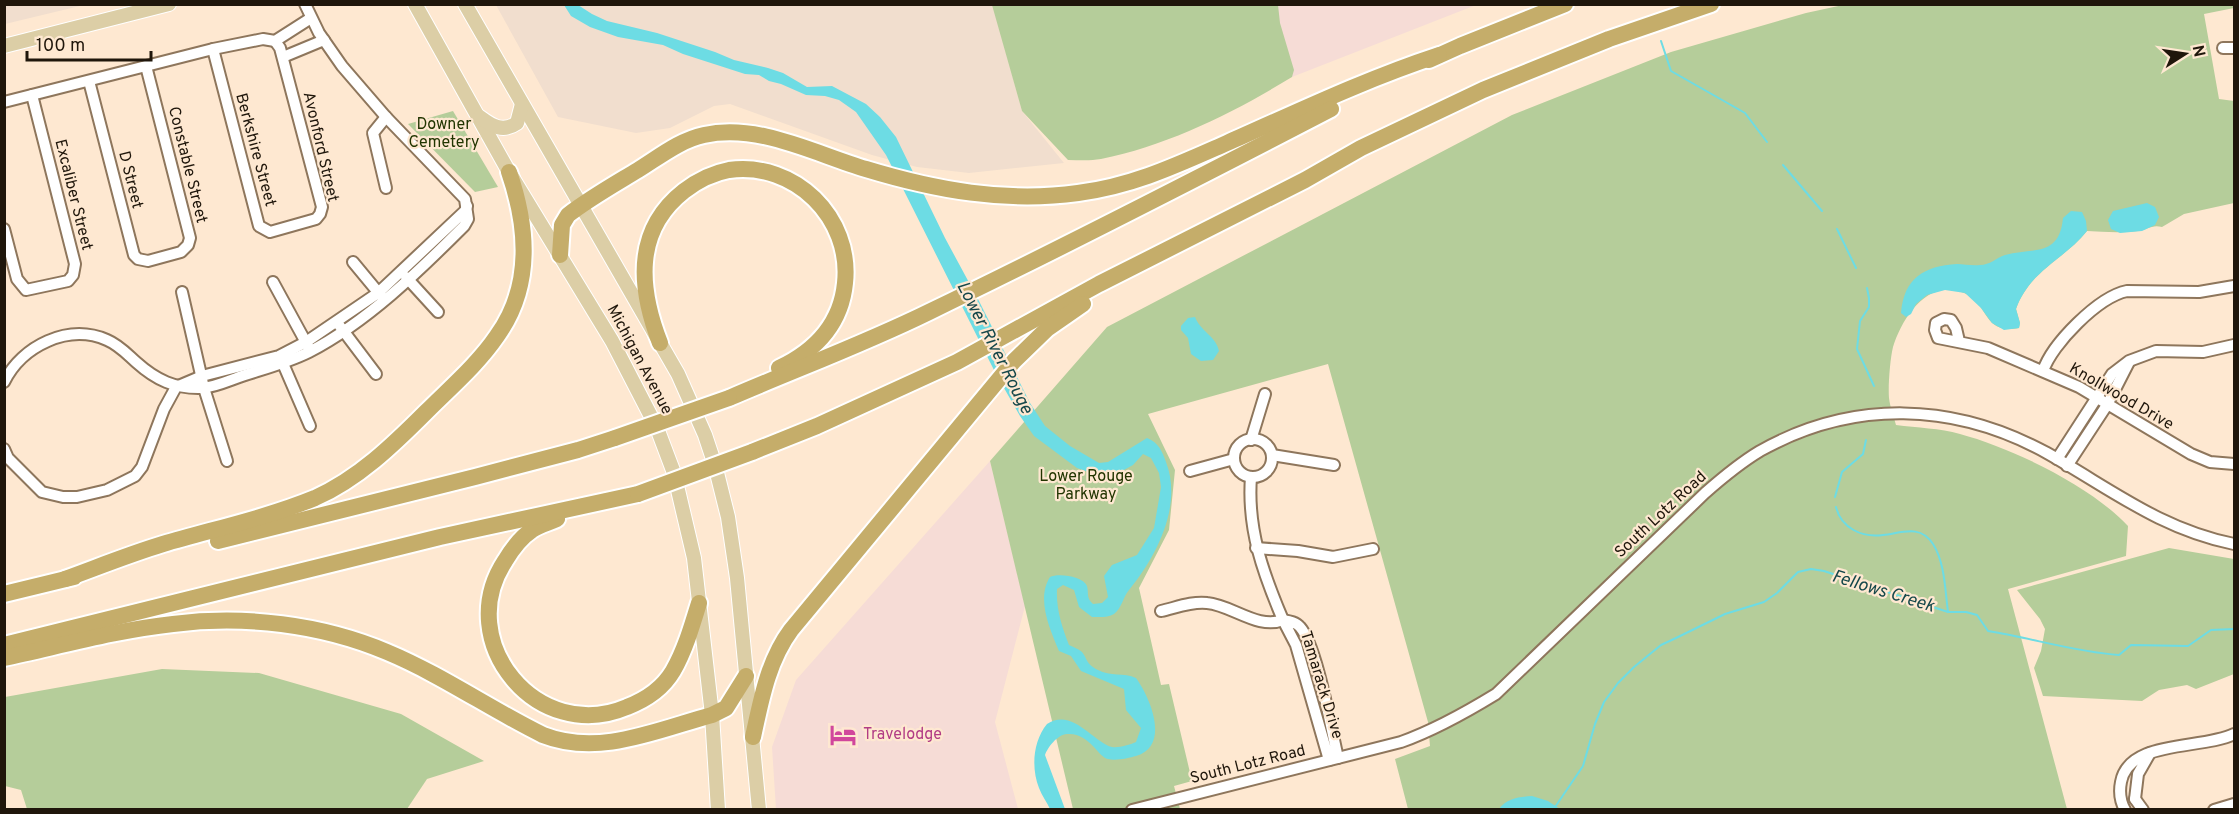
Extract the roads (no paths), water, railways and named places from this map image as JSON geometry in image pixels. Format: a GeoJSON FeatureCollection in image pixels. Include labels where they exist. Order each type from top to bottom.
{"type":"FeatureCollection","features":[{"type":"Feature","properties":{"kind":"highway"},"geometry":{"type":"LineString","coordinates":[[560,255],[562,225],[568,215],[680,144],[703,135],[737,132],[766,136],[866,169],[936,188],[1008,197],[1079,193],[1147,178],[1391,71],[1438,56],[1565,4]]}},
{"type":"Feature","properties":{"kind":"highway"},"geometry":{"type":"LineString","coordinates":[[699,603],[689,636],[672,672],[656,690],[645,699],[612,712],[588,715],[559,711],[546,706],[519,686],[494,650],[489,626],[489,600],[496,573],[520,539],[533,529],[638,494],[752,452],[870,403],[1080,305],[1257,210],[1361,148],[1483,90],[1608,39],[1711,4]]}},
{"type":"Feature","properties":{"kind":"highway"},"geometry":{"type":"LineString","coordinates":[[4,594],[578,450],[732,397],[819,362],[929,312],[1118,219],[1438,56]]}},
{"type":"Feature","properties":{"kind":"highway"},"geometry":{"type":"LineString","coordinates":[[660,344],[646,303],[645,264],[651,233],[666,208],[676,197],[701,180],[731,170],[764,171],[792,181],[805,190],[827,212],[841,238],[846,270],[838,315],[818,342],[806,352],[794,361],[761,377],[732,397]]}},
{"type":"Feature","properties":{"kind":"highway"},"geometry":{"type":"LineString","coordinates":[[65,579],[162,545],[257,519],[317,497],[368,466],[390,447],[489,348],[508,318],[516,300],[523,270],[525,240],[522,216],[509,172]]}},
{"type":"Feature","properties":{"kind":"highway"},"geometry":{"type":"LineString","coordinates":[[753,737],[768,675],[786,636],[1014,362],[1038,326]]}},
{"type":"Feature","properties":{"kind":"highway"},"geometry":{"type":"LineString","coordinates":[[4,645],[440,537],[638,494]]}},
{"type":"Feature","properties":{"kind":"highway"},"geometry":{"type":"LineString","coordinates":[[4,658],[174,624],[231,620],[307,628],[385,651],[426,670],[522,724],[557,740],[582,744],[609,743],[712,715],[726,708],[746,676]]}},
{"type":"Feature","properties":{"kind":"main road"},"geometry":{"type":"LineString","coordinates":[[4,46],[169,4]]}},
{"type":"Feature","properties":{"kind":"main road","name":"Michigan Avenue"},"geometry":{"type":"LineString","coordinates":[[415,4],[509,172],[612,341],[645,400],[674,473],[694,558],[712,715],[718,810]]}},
{"type":"Feature","properties":{"kind":"main road","name":"Michigan Avenue"},"geometry":{"type":"LineString","coordinates":[[465,4],[678,374],[697,414],[723,496],[737,578],[759,810]]}},
{"type":"Feature","properties":{"kind":"main road"},"geometry":{"type":"LineString","coordinates":[[478,116],[494,127],[507,128],[518,123],[522,104]]}},
{"type":"Feature","properties":{"kind":"street"},"geometry":{"type":"LineString","coordinates":[[4,382],[14,365],[31,350],[51,339],[73,335],[107,340],[148,371],[176,387],[203,382],[281,360],[308,347],[381,296],[464,226],[468,219],[465,199],[386,117],[342,66],[324,40],[305,4]]}},
{"type":"Feature","properties":{"kind":"street"},"geometry":{"type":"LineString","coordinates":[[4,102],[213,49],[263,39],[275,41],[311,18]]}},
{"type":"Feature","properties":{"kind":"street"},"geometry":{"type":"LineString","coordinates":[[283,57],[324,40]]}},
{"type":"Feature","properties":{"kind":"street","name":"Avonford Street"},"geometry":{"type":"LineString","coordinates":[[275,41],[283,57],[322,207],[316,219],[291,226]]}},
{"type":"Feature","properties":{"kind":"street","name":"Berkshire Street"},"geometry":{"type":"LineString","coordinates":[[213,49],[259,226],[270,232],[291,226]]}},
{"type":"Feature","properties":{"kind":"street","name":"Constable Street"},"geometry":{"type":"LineString","coordinates":[[146,66],[190,238],[184,250],[164,256]]}},
{"type":"Feature","properties":{"kind":"street","name":"D Street"},"geometry":{"type":"LineString","coordinates":[[89,81],[134,255],[143,261],[164,256]]}},
{"type":"Feature","properties":{"kind":"street","name":"Excaliber Street"},"geometry":{"type":"LineString","coordinates":[[4,229],[21,286],[29,291],[48,287],[68,281],[73,275],[75,264],[32,95]]}},
{"type":"Feature","properties":{"kind":"street"},"geometry":{"type":"LineString","coordinates":[[386,117],[373,133],[386,188]]}},
{"type":"Feature","properties":{"kind":"street"},"geometry":{"type":"LineString","coordinates":[[353,262],[381,296]]}},
{"type":"Feature","properties":{"kind":"street"},"geometry":{"type":"LineString","coordinates":[[405,276],[438,312]]}},
{"type":"Feature","properties":{"kind":"street"},"geometry":{"type":"LineString","coordinates":[[273,282],[308,347]]}},
{"type":"Feature","properties":{"kind":"street"},"geometry":{"type":"LineString","coordinates":[[2043,371],[2054,349],[2101,302],[2116,293],[2127,291],[2199,292],[2235,286]]}},
{"type":"Feature","properties":{"kind":"street"},"geometry":{"type":"LineString","coordinates":[[182,292],[203,382],[226,461]]}},
{"type":"Feature","properties":{"kind":"street"},"geometry":{"type":"LineString","coordinates":[[340,326],[376,374]]}},
{"type":"Feature","properties":{"kind":"street","name":"Knollwood Drive"},"geometry":{"type":"LineString","coordinates":[[1959,341],[1988,348],[2043,371],[2096,397],[2191,454],[2210,462],[2235,465]]}},
{"type":"Feature","properties":{"kind":"street"},"geometry":{"type":"LineString","coordinates":[[2056,459],[2112,374],[2129,361],[2156,351],[2203,352],[2235,345]]}},
{"type":"Feature","properties":{"kind":"street"},"geometry":{"type":"LineString","coordinates":[[281,360],[310,426]]}},
{"type":"Feature","properties":{"kind":"street"},"geometry":{"type":"LineString","coordinates":[[2067,466],[2107,405],[2129,361]]}},
{"type":"Feature","properties":{"kind":"street"},"geometry":{"type":"LineString","coordinates":[[6,455],[42,492],[77,497],[107,490],[135,476],[142,467],[164,409],[176,387]]}},
{"type":"Feature","properties":{"kind":"street"},"geometry":{"type":"LineString","coordinates":[[1251,440],[1265,394]]}},
{"type":"Feature","properties":{"kind":"street","name":"South Lotz Road"},"geometry":{"type":"LineString","coordinates":[[1132,810],[1401,742],[1433,730],[1496,694],[1705,492],[1750,457],[1790,436],[1850,418],[1886,413],[1926,414],[1963,420],[2003,432],[2056,459],[2163,522],[2194,534],[2235,544]]}},
{"type":"Feature","properties":{"kind":"street"},"geometry":{"type":"LineString","coordinates":[[1251,440],[1262,442],[1272,455],[1267,472],[1257,477],[1251,477],[1239,471],[1234,459],[1241,444],[1251,440]]}},
{"type":"Feature","properties":{"kind":"street"},"geometry":{"type":"LineString","coordinates":[[1272,455],[1334,465]]}},
{"type":"Feature","properties":{"kind":"street"},"geometry":{"type":"LineString","coordinates":[[1190,471],[1234,459]]}},
{"type":"Feature","properties":{"kind":"street","name":"Tamarack Drive"},"geometry":{"type":"LineString","coordinates":[[1251,477],[1249,509],[1256,548],[1264,575],[1283,620],[1295,623],[1306,637],[1318,672],[1334,759]]}},
{"type":"Feature","properties":{"kind":"street"},"geometry":{"type":"LineString","coordinates":[[1256,548],[1298,551],[1333,557],[1373,549]]}},
{"type":"Feature","properties":{"kind":"street"},"geometry":{"type":"LineString","coordinates":[[1161,611],[1207,603],[1261,621],[1275,623],[1283,620]]}},
{"type":"Feature","properties":{"kind":"street"},"geometry":{"type":"LineString","coordinates":[[2135,799],[2123,804],[2120,788],[2131,763],[2150,752],[2199,744],[2235,734]]}},
{"type":"Feature","properties":{"kind":"street"},"geometry":{"type":"LineString","coordinates":[[2143,810],[2135,799],[2138,774],[2150,752]]}},
{"type":"Feature","properties":{"kind":"street"},"geometry":{"type":"LineString","coordinates":[[2214,810],[2235,804]]}},
{"type":"Feature","properties":{"kind":"water","name":"Lower River Rouge"},"geometry":{"type":"Polygon","coordinates":[[[564,5],[578,5],[607,21],[657,33],[734,60],[783,73],[807,87],[832,86],[866,104],[896,137],[1030,403],[1045,426],[1070,446],[1099,463],[1108,462],[1147,438],[1154,442],[1163,454],[1170,479],[1169,513],[1157,547],[1119,609],[1109,616],[1092,617],[1079,607],[1074,590],[1063,585],[1057,589],[1060,618],[1069,645],[1082,652],[1094,668],[1107,673],[1136,678],[1151,708],[1155,732],[1153,742],[1147,751],[1136,756],[1115,760],[1104,757],[1087,741],[1075,734],[1063,735],[1056,739],[1045,755],[1065,809],[1050,809],[1036,780],[1034,763],[1036,746],[1047,724],[1056,720],[1074,722],[1112,747],[1136,742],[1141,728],[1126,710],[1124,689],[1081,671],[1071,656],[1059,651],[1044,604],[1046,586],[1050,577],[1070,576],[1085,583],[1093,604],[1102,603],[1108,597],[1104,576],[1112,565],[1137,555],[1154,528],[1161,487],[1159,473],[1151,458],[1143,454],[1133,465],[1111,477],[1103,477],[1077,468],[1034,436],[996,374],[886,155],[856,112],[839,100],[825,96],[806,95],[759,75],[745,74],[683,54],[663,45],[618,37],[590,27],[571,16],[564,5]]]}},
{"type":"Feature","properties":{"kind":"water"},"geometry":{"type":"Polygon","coordinates":[[[2147,203],[2155,207],[2159,217],[2155,225],[2142,231],[2120,233],[2111,229],[2108,220],[2113,211],[2147,203]]]}},
{"type":"Feature","properties":{"kind":"water"},"geometry":{"type":"Polygon","coordinates":[[[2071,211],[2082,212],[2087,231],[2030,284],[2016,309],[2019,328],[2004,330],[1992,323],[1981,308],[1965,293],[1945,290],[1927,295],[1906,317],[1901,313],[1906,291],[1918,276],[1926,271],[1945,265],[1984,265],[2005,255],[2043,248],[2056,240],[2061,231],[2063,218],[2071,211]]]}},
{"type":"Feature","properties":{"kind":"water"},"geometry":{"type":"Polygon","coordinates":[[[1195,317],[1217,346],[1219,351],[1213,360],[1201,361],[1191,354],[1188,338],[1181,330],[1181,326],[1188,318],[1195,317]]]}},
{"type":"Feature","properties":{"kind":"water"},"geometry":{"type":"Polygon","coordinates":[[[1532,796],[1548,801],[1560,809],[1499,809],[1510,800],[1532,796]]]}},
{"type":"Feature","properties":{"kind":"waterway"},"geometry":{"type":"LineString","coordinates":[[1661,41],[1671,71],[1745,113],[1767,142]]}},
{"type":"Feature","properties":{"kind":"waterway"},"geometry":{"type":"LineString","coordinates":[[1783,165],[1822,211]]}},
{"type":"Feature","properties":{"kind":"waterway"},"geometry":{"type":"LineString","coordinates":[[1837,229],[1856,268]]}},
{"type":"Feature","properties":{"kind":"waterway"},"geometry":{"type":"LineString","coordinates":[[1867,288],[1869,307],[1860,321],[1857,349],[1874,386]]}},
{"type":"Feature","properties":{"kind":"waterway"},"geometry":{"type":"LineString","coordinates":[[1835,497],[1842,472],[1863,454],[1866,440]]}},
{"type":"Feature","properties":{"kind":"waterway"},"geometry":{"type":"LineString","coordinates":[[1836,507],[1842,521],[1860,533],[1875,536],[1910,531],[1928,538],[1940,560],[1948,612]]}},
{"type":"Feature","properties":{"kind":"waterway","name":"Fellows Creek"},"geometry":{"type":"LineString","coordinates":[[1553,810],[1583,766],[1604,702],[1634,667],[1661,645],[1725,614],[1764,602],[1777,593],[1798,572],[1811,569],[1824,571],[1948,612],[1966,612],[1977,615],[1988,631],[2103,653],[2119,655],[2131,645],[2188,646],[2211,630],[2234,629]]}},
{"type":"Feature","properties":{"kind":"place","name":"Travelodge"},"geometry":{"type":"Point","coordinates":[843,735]}},
{"type":"Feature","properties":{"kind":"park label","name":"Downer Cemetery"},"geometry":{"type":"Point","coordinates":[444,134]}},
{"type":"Feature","properties":{"kind":"park label","name":"Lower Rouge Parkway"},"geometry":{"type":"Point","coordinates":[1086,486]}}]}
